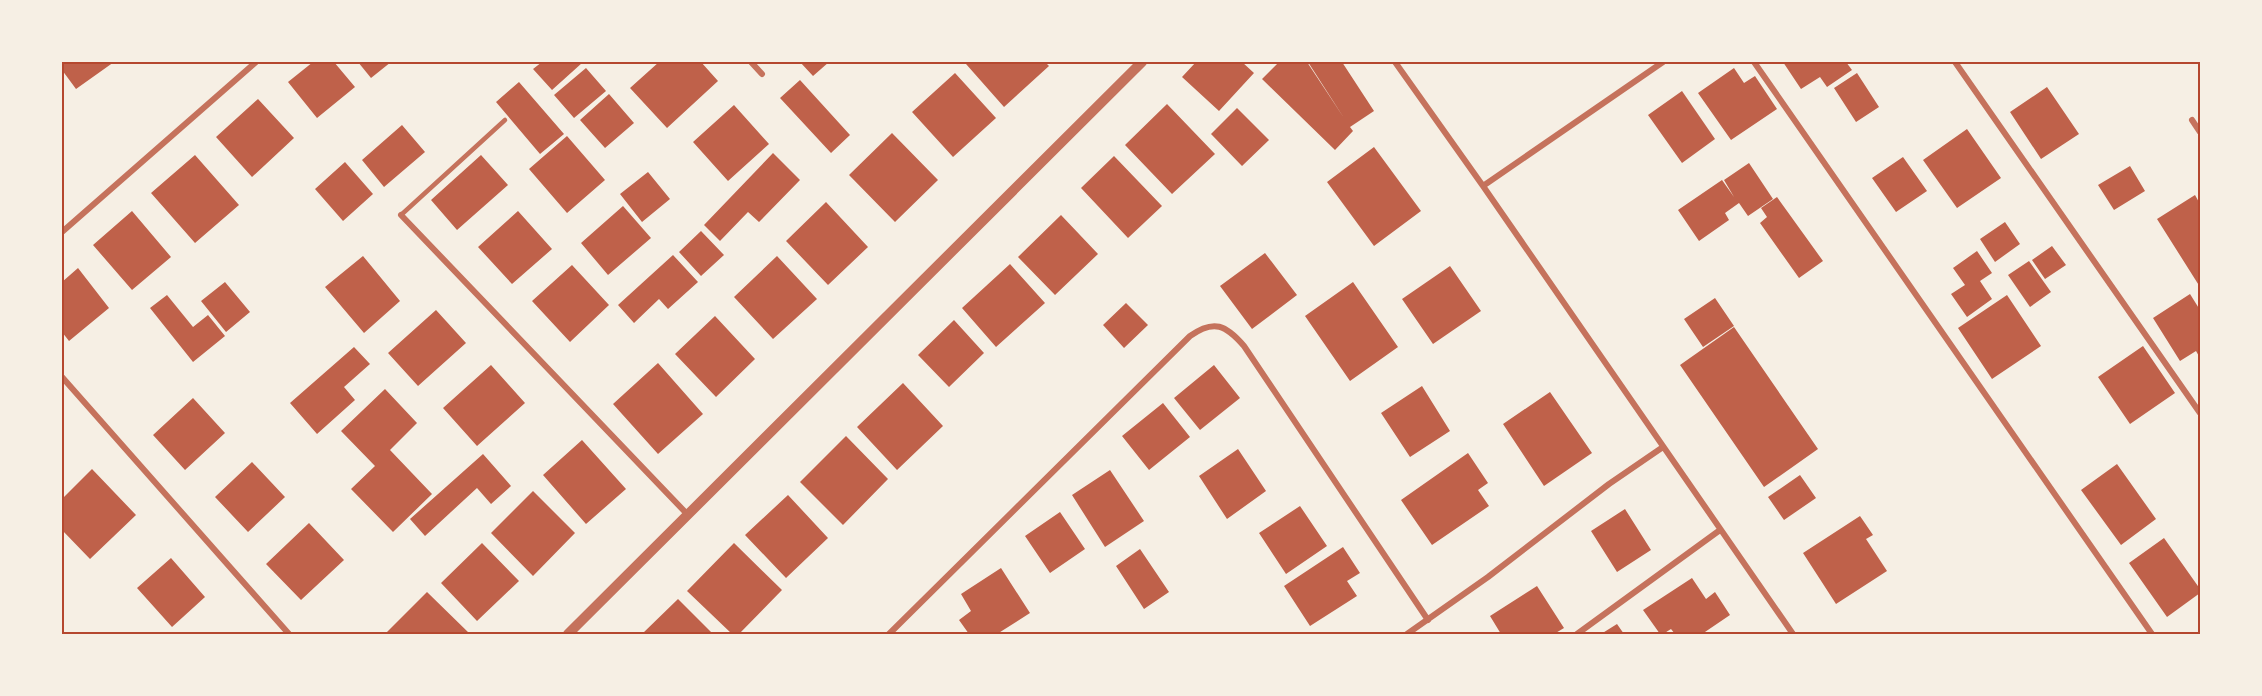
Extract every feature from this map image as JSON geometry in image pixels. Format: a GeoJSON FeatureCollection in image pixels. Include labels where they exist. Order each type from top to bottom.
{"type":"FeatureCollection","features":[{"type":"Feature","properties":{"kind":"street"},"geometry":{"type":"LineString","coordinates":[[62,232],[256,62]]}},
{"type":"Feature","properties":{"kind":"street"},"geometry":{"type":"LineString","coordinates":[[751,62],[762,74]]}},
{"type":"Feature","properties":{"kind":"street"},"geometry":{"type":"LineString","coordinates":[[568,634],[1142,62]]}},
{"type":"Feature","properties":{"kind":"street"},"geometry":{"type":"LineString","coordinates":[[1395,62],[1793,634]]}},
{"type":"Feature","properties":{"kind":"street"},"geometry":{"type":"LineString","coordinates":[[1483,186],[1663,62]]}},
{"type":"Feature","properties":{"kind":"street"},"geometry":{"type":"LineString","coordinates":[[1754,62],[2152,634]]}},
{"type":"Feature","properties":{"kind":"street"},"geometry":{"type":"LineString","coordinates":[[1955,62],[2200,413]]}},
{"type":"Feature","properties":{"kind":"street"},"geometry":{"type":"LineString","coordinates":[[2192,120],[2200,132]]}},
{"type":"Feature","properties":{"kind":"street"},"geometry":{"type":"LineString","coordinates":[[401,215],[688,515]]}},
{"type":"Feature","properties":{"kind":"street"},"geometry":{"type":"LineString","coordinates":[[889,634],[1190,336],[1203,327],[1216,325],[1235,335],[1244,346],[1428,620]]}},
{"type":"Feature","properties":{"kind":"street"},"geometry":{"type":"LineString","coordinates":[[62,377],[289,634]]}},
{"type":"Feature","properties":{"kind":"street"},"geometry":{"type":"LineString","coordinates":[[1407,634],[1488,577],[1609,484],[1663,447]]}},
{"type":"Feature","properties":{"kind":"street"},"geometry":{"type":"LineString","coordinates":[[1577,634],[1720,530]]}},
{"type":"Feature","properties":{"kind":"lane"},"geometry":{"type":"LineString","coordinates":[[401,215],[505,120]]}},
{"type":"Feature","properties":{"kind":"building"},"geometry":{"type":"Polygon","coordinates":[[[62,62],[114,62],[76,89],[62,70],[62,62]]]}},
{"type":"Feature","properties":{"kind":"building"},"geometry":{"type":"Polygon","coordinates":[[[313,62],[334,62],[355,87],[317,118],[288,82],[313,62]]]}},
{"type":"Feature","properties":{"kind":"building"},"geometry":{"type":"Polygon","coordinates":[[[358,62],[391,62],[371,78],[358,62]]]}},
{"type":"Feature","properties":{"kind":"building"},"geometry":{"type":"Polygon","coordinates":[[[542,62],[582,63],[552,90],[533,69],[542,62]]]}},
{"type":"Feature","properties":{"kind":"building"},"geometry":{"type":"Polygon","coordinates":[[[659,62],[701,62],[718,81],[667,128],[630,88],[659,62]]]}},
{"type":"Feature","properties":{"kind":"building"},"geometry":{"type":"Polygon","coordinates":[[[800,62],[829,62],[813,76],[800,62]]]}},
{"type":"Feature","properties":{"kind":"building"},"geometry":{"type":"Polygon","coordinates":[[[969,62],[1045,62],[1049,66],[1004,107],[966,64],[969,62]]]}},
{"type":"Feature","properties":{"kind":"building"},"geometry":{"type":"Polygon","coordinates":[[[1196,62],[1242,62],[1254,73],[1219,111],[1182,77],[1196,62]]]}},
{"type":"Feature","properties":{"kind":"building"},"geometry":{"type":"Polygon","coordinates":[[[1279,62],[1307,62],[1344,118],[1308,62],[1342,62],[1374,111],[1350,127],[1353,131],[1335,150],[1262,79],[1279,62]]]}},
{"type":"Feature","properties":{"kind":"building"},"geometry":{"type":"Polygon","coordinates":[[[1783,62],[1846,62],[1852,70],[1827,87],[1820,77],[1801,89],[1783,62]]]}},
{"type":"Feature","properties":{"kind":"building"},"geometry":{"type":"Polygon","coordinates":[[[586,68],[606,91],[574,118],[554,95],[586,68]]]}},
{"type":"Feature","properties":{"kind":"building"},"geometry":{"type":"Polygon","coordinates":[[[1734,68],[1744,83],[1755,76],[1777,109],[1731,140],[1698,93],[1734,68]]]}},
{"type":"Feature","properties":{"kind":"building"},"geometry":{"type":"Polygon","coordinates":[[[955,73],[996,118],[953,157],[912,112],[955,73]]]}},
{"type":"Feature","properties":{"kind":"building"},"geometry":{"type":"Polygon","coordinates":[[[1857,73],[1879,107],[1856,122],[1834,88],[1857,73]]]}},
{"type":"Feature","properties":{"kind":"building"},"geometry":{"type":"Polygon","coordinates":[[[800,80],[850,135],[831,153],[780,98],[800,80]]]}},
{"type":"Feature","properties":{"kind":"building"},"geometry":{"type":"Polygon","coordinates":[[[519,82],[564,134],[540,154],[496,102],[519,82]]]}},
{"type":"Feature","properties":{"kind":"building"},"geometry":{"type":"Polygon","coordinates":[[[2047,87],[2079,134],[2041,159],[2010,112],[2047,87]]]}},
{"type":"Feature","properties":{"kind":"building"},"geometry":{"type":"Polygon","coordinates":[[[1682,91],[1715,139],[1682,163],[1648,115],[1682,91]]]}},
{"type":"Feature","properties":{"kind":"building"},"geometry":{"type":"Polygon","coordinates":[[[609,94],[634,123],[605,148],[580,120],[609,94]]]}},
{"type":"Feature","properties":{"kind":"building"},"geometry":{"type":"Polygon","coordinates":[[[258,99],[294,138],[252,177],[216,137],[258,99]]]}},
{"type":"Feature","properties":{"kind":"building"},"geometry":{"type":"Polygon","coordinates":[[[1167,104],[1215,154],[1172,194],[1125,145],[1167,104]]]}},
{"type":"Feature","properties":{"kind":"building"},"geometry":{"type":"Polygon","coordinates":[[[734,105],[769,144],[728,181],[693,142],[734,105]]]}},
{"type":"Feature","properties":{"kind":"building"},"geometry":{"type":"Polygon","coordinates":[[[1237,108],[1269,140],[1242,166],[1211,134],[1237,108]]]}},
{"type":"Feature","properties":{"kind":"building"},"geometry":{"type":"Polygon","coordinates":[[[402,125],[425,152],[384,187],[362,160],[402,125]]]}},
{"type":"Feature","properties":{"kind":"building"},"geometry":{"type":"Polygon","coordinates":[[[1967,129],[2001,178],[1957,208],[1923,160],[1967,129]]]}},
{"type":"Feature","properties":{"kind":"building"},"geometry":{"type":"Polygon","coordinates":[[[892,133],[938,180],[895,222],[849,175],[892,133]]]}},
{"type":"Feature","properties":{"kind":"building"},"geometry":{"type":"Polygon","coordinates":[[[567,136],[605,180],[567,213],[529,169],[567,136]]]}},
{"type":"Feature","properties":{"kind":"building"},"geometry":{"type":"Polygon","coordinates":[[[1374,147],[1421,211],[1374,246],[1327,182],[1374,147]]]}},
{"type":"Feature","properties":{"kind":"building"},"geometry":{"type":"Polygon","coordinates":[[[773,153],[800,180],[759,222],[748,212],[720,241],[704,225],[773,153]]]}},
{"type":"Feature","properties":{"kind":"building"},"geometry":{"type":"Polygon","coordinates":[[[195,155],[239,205],[195,243],[151,193],[195,155]]]}},
{"type":"Feature","properties":{"kind":"building"},"geometry":{"type":"Polygon","coordinates":[[[481,155],[508,185],[457,230],[431,200],[481,155]]]}},
{"type":"Feature","properties":{"kind":"building"},"geometry":{"type":"Polygon","coordinates":[[[1114,156],[1162,206],[1128,238],[1081,188],[1114,156]]]}},
{"type":"Feature","properties":{"kind":"building"},"geometry":{"type":"Polygon","coordinates":[[[1903,157],[1927,191],[1896,212],[1872,178],[1903,157]]]}},
{"type":"Feature","properties":{"kind":"building"},"geometry":{"type":"Polygon","coordinates":[[[345,162],[373,194],[343,221],[315,189],[345,162]]]}},
{"type":"Feature","properties":{"kind":"building"},"geometry":{"type":"Polygon","coordinates":[[[1749,163],[1773,199],[1748,216],[1739,203],[1725,213],[1729,220],[1699,241],[1678,210],[1722,180],[1734,197],[1724,180],[1749,163]]]}},
{"type":"Feature","properties":{"kind":"building"},"geometry":{"type":"Polygon","coordinates":[[[2130,166],[2145,191],[2114,210],[2098,185],[2130,166]]]}},
{"type":"Feature","properties":{"kind":"building"},"geometry":{"type":"Polygon","coordinates":[[[648,172],[670,199],[642,222],[620,194],[648,172]]]}},
{"type":"Feature","properties":{"kind":"building"},"geometry":{"type":"Polygon","coordinates":[[[2195,195],[2200,204],[2200,287],[2157,219],[2195,195]]]}},
{"type":"Feature","properties":{"kind":"building"},"geometry":{"type":"Polygon","coordinates":[[[1777,197],[1823,261],[1799,278],[1760,223],[1767,217],[1761,208],[1777,197]]]}},
{"type":"Feature","properties":{"kind":"building"},"geometry":{"type":"Polygon","coordinates":[[[826,202],[868,247],[828,285],[786,241],[826,202]]]}},
{"type":"Feature","properties":{"kind":"building"},"geometry":{"type":"Polygon","coordinates":[[[623,206],[651,238],[608,275],[581,243],[623,206]]]}},
{"type":"Feature","properties":{"kind":"building"},"geometry":{"type":"Polygon","coordinates":[[[132,211],[171,257],[132,290],[93,245],[132,211]]]}},
{"type":"Feature","properties":{"kind":"building"},"geometry":{"type":"Polygon","coordinates":[[[518,211],[552,249],[512,284],[478,247],[518,211]]]}},
{"type":"Feature","properties":{"kind":"building"},"geometry":{"type":"Polygon","coordinates":[[[1061,215],[1098,254],[1055,295],[1018,257],[1061,215]]]}},
{"type":"Feature","properties":{"kind":"building"},"geometry":{"type":"Polygon","coordinates":[[[2005,222],[2020,244],[1995,262],[1980,239],[2005,222]]]}},
{"type":"Feature","properties":{"kind":"building"},"geometry":{"type":"Polygon","coordinates":[[[701,231],[724,255],[701,276],[679,252],[701,231]]]}},
{"type":"Feature","properties":{"kind":"building"},"geometry":{"type":"Polygon","coordinates":[[[2052,246],[2066,265],[2045,279],[2032,260],[2052,246]]]}},
{"type":"Feature","properties":{"kind":"building"},"geometry":{"type":"Polygon","coordinates":[[[1977,251],[1992,273],[1980,281],[1992,299],[1967,317],[1951,294],[1965,285],[1953,268],[1977,251]]]}},
{"type":"Feature","properties":{"kind":"building"},"geometry":{"type":"Polygon","coordinates":[[[1265,253],[1297,295],[1252,329],[1220,286],[1265,253]]]}},
{"type":"Feature","properties":{"kind":"building"},"geometry":{"type":"Polygon","coordinates":[[[673,255],[698,282],[668,309],[659,299],[634,323],[618,305],[673,255]]]}},
{"type":"Feature","properties":{"kind":"building"},"geometry":{"type":"Polygon","coordinates":[[[363,256],[400,301],[364,333],[325,287],[363,256]]]}},
{"type":"Feature","properties":{"kind":"building"},"geometry":{"type":"Polygon","coordinates":[[[777,256],[817,299],[773,339],[734,297],[777,256]]]}},
{"type":"Feature","properties":{"kind":"building"},"geometry":{"type":"Polygon","coordinates":[[[2029,261],[2051,292],[2030,307],[2008,275],[2029,261]]]}},
{"type":"Feature","properties":{"kind":"building"},"geometry":{"type":"Polygon","coordinates":[[[1010,264],[1045,303],[996,347],[962,308],[1010,264]]]}},
{"type":"Feature","properties":{"kind":"building"},"geometry":{"type":"Polygon","coordinates":[[[572,265],[609,305],[570,342],[532,301],[572,265]]]}},
{"type":"Feature","properties":{"kind":"building"},"geometry":{"type":"Polygon","coordinates":[[[1450,266],[1481,311],[1433,344],[1402,299],[1450,266]]]}},
{"type":"Feature","properties":{"kind":"building"},"geometry":{"type":"Polygon","coordinates":[[[78,268],[109,308],[69,341],[62,332],[62,282],[78,268]]]}},
{"type":"Feature","properties":{"kind":"building"},"geometry":{"type":"Polygon","coordinates":[[[225,282],[250,312],[226,332],[201,301],[225,282]]]}},
{"type":"Feature","properties":{"kind":"building"},"geometry":{"type":"Polygon","coordinates":[[[1353,282],[1398,347],[1350,381],[1305,316],[1353,282]]]}},
{"type":"Feature","properties":{"kind":"building"},"geometry":{"type":"Polygon","coordinates":[[[2190,294],[2200,310],[2200,358],[2196,351],[2180,361],[2153,318],[2190,294]]]}},
{"type":"Feature","properties":{"kind":"building"},"geometry":{"type":"Polygon","coordinates":[[[167,295],[193,327],[208,315],[225,336],[193,362],[150,308],[167,295]]]}},
{"type":"Feature","properties":{"kind":"building"},"geometry":{"type":"Polygon","coordinates":[[[2007,295],[2041,346],[1992,379],[1958,328],[2007,295]]]}},
{"type":"Feature","properties":{"kind":"building"},"geometry":{"type":"Polygon","coordinates":[[[1715,298],[1734,326],[1703,347],[1684,319],[1715,298]]]}},
{"type":"Feature","properties":{"kind":"building"},"geometry":{"type":"Polygon","coordinates":[[[1126,303],[1148,325],[1124,348],[1103,325],[1126,303]]]}},
{"type":"Feature","properties":{"kind":"building"},"geometry":{"type":"Polygon","coordinates":[[[436,310],[466,343],[418,386],[388,353],[436,310]]]}},
{"type":"Feature","properties":{"kind":"building"},"geometry":{"type":"Polygon","coordinates":[[[715,316],[755,359],[716,397],[675,354],[715,316]]]}},
{"type":"Feature","properties":{"kind":"building"},"geometry":{"type":"Polygon","coordinates":[[[954,320],[984,353],[949,387],[918,355],[954,320]]]}},
{"type":"Feature","properties":{"kind":"building"},"geometry":{"type":"Polygon","coordinates":[[[1734,327],[1818,449],[1764,487],[1680,365],[1734,327]]]}},
{"type":"Feature","properties":{"kind":"building"},"geometry":{"type":"Polygon","coordinates":[[[2143,346],[2175,393],[2130,424],[2098,377],[2143,346]]]}},
{"type":"Feature","properties":{"kind":"building"},"geometry":{"type":"Polygon","coordinates":[[[354,347],[370,364],[344,387],[355,400],[317,434],[290,403],[354,347]]]}},
{"type":"Feature","properties":{"kind":"building"},"geometry":{"type":"Polygon","coordinates":[[[658,363],[703,414],[658,454],[613,404],[658,363]]]}},
{"type":"Feature","properties":{"kind":"building"},"geometry":{"type":"Polygon","coordinates":[[[491,365],[525,403],[477,446],[443,408],[491,365]]]}},
{"type":"Feature","properties":{"kind":"building"},"geometry":{"type":"Polygon","coordinates":[[[1214,365],[1240,398],[1200,430],[1174,398],[1214,365]]]}},
{"type":"Feature","properties":{"kind":"building"},"geometry":{"type":"Polygon","coordinates":[[[903,383],[943,426],[897,470],[857,427],[903,383]]]}},
{"type":"Feature","properties":{"kind":"building"},"geometry":{"type":"Polygon","coordinates":[[[1422,386],[1450,431],[1410,457],[1381,413],[1422,386]]]}},
{"type":"Feature","properties":{"kind":"building"},"geometry":{"type":"Polygon","coordinates":[[[385,389],[417,423],[390,450],[432,494],[393,532],[351,489],[375,466],[341,431],[385,389]]]}},
{"type":"Feature","properties":{"kind":"building"},"geometry":{"type":"Polygon","coordinates":[[[1550,392],[1592,453],[1544,486],[1503,424],[1550,392]]]}},
{"type":"Feature","properties":{"kind":"building"},"geometry":{"type":"Polygon","coordinates":[[[193,398],[225,433],[185,470],[153,435],[193,398]]]}},
{"type":"Feature","properties":{"kind":"building"},"geometry":{"type":"Polygon","coordinates":[[[1163,403],[1190,437],[1149,470],[1122,436],[1163,403]]]}},
{"type":"Feature","properties":{"kind":"building"},"geometry":{"type":"Polygon","coordinates":[[[846,436],[888,479],[843,525],[800,482],[846,436]]]}},
{"type":"Feature","properties":{"kind":"building"},"geometry":{"type":"Polygon","coordinates":[[[582,440],[626,489],[586,524],[543,475],[582,440]]]}},
{"type":"Feature","properties":{"kind":"building"},"geometry":{"type":"Polygon","coordinates":[[[1238,449],[1266,491],[1227,519],[1199,476],[1238,449]]]}},
{"type":"Feature","properties":{"kind":"building"},"geometry":{"type":"Polygon","coordinates":[[[1468,453],[1488,483],[1478,490],[1489,506],[1432,545],[1401,500],[1468,453]]]}},
{"type":"Feature","properties":{"kind":"building"},"geometry":{"type":"Polygon","coordinates":[[[483,454],[511,486],[491,504],[477,488],[425,536],[410,519],[483,454]]]}},
{"type":"Feature","properties":{"kind":"building"},"geometry":{"type":"Polygon","coordinates":[[[252,462],[285,497],[248,532],[215,497],[252,462]]]}},
{"type":"Feature","properties":{"kind":"building"},"geometry":{"type":"Polygon","coordinates":[[[2117,464],[2156,519],[2121,545],[2081,490],[2117,464]]]}},
{"type":"Feature","properties":{"kind":"building"},"geometry":{"type":"Polygon","coordinates":[[[92,469],[136,515],[90,559],[62,530],[62,499],[92,469]]]}},
{"type":"Feature","properties":{"kind":"building"},"geometry":{"type":"Polygon","coordinates":[[[1110,470],[1144,521],[1105,547],[1072,495],[1110,470]]]}},
{"type":"Feature","properties":{"kind":"building"},"geometry":{"type":"Polygon","coordinates":[[[1800,475],[1816,498],[1784,520],[1768,497],[1800,475]]]}},
{"type":"Feature","properties":{"kind":"building"},"geometry":{"type":"Polygon","coordinates":[[[533,491],[575,533],[533,576],[491,533],[533,491]]]}},
{"type":"Feature","properties":{"kind":"building"},"geometry":{"type":"Polygon","coordinates":[[[788,495],[828,538],[786,578],[745,535],[788,495]]]}},
{"type":"Feature","properties":{"kind":"building"},"geometry":{"type":"Polygon","coordinates":[[[1300,506],[1327,546],[1286,574],[1259,533],[1300,506]]]}},
{"type":"Feature","properties":{"kind":"building"},"geometry":{"type":"Polygon","coordinates":[[[1625,509],[1651,550],[1617,572],[1591,531],[1625,509]]]}},
{"type":"Feature","properties":{"kind":"building"},"geometry":{"type":"Polygon","coordinates":[[[1060,512],[1085,549],[1050,573],[1025,536],[1060,512]]]}},
{"type":"Feature","properties":{"kind":"building"},"geometry":{"type":"Polygon","coordinates":[[[1860,516],[1873,535],[1866,539],[1887,571],[1836,604],[1803,553],[1860,516]]]}},
{"type":"Feature","properties":{"kind":"building"},"geometry":{"type":"Polygon","coordinates":[[[309,523],[344,560],[301,600],[266,564],[309,523]]]}},
{"type":"Feature","properties":{"kind":"building"},"geometry":{"type":"Polygon","coordinates":[[[2164,538],[2200,589],[2200,593],[2167,617],[2129,563],[2164,538]]]}},
{"type":"Feature","properties":{"kind":"building"},"geometry":{"type":"Polygon","coordinates":[[[482,543],[519,581],[477,621],[441,583],[482,543]]]}},
{"type":"Feature","properties":{"kind":"building"},"geometry":{"type":"Polygon","coordinates":[[[734,543],[782,590],[739,634],[732,634],[687,591],[734,543]]]}},
{"type":"Feature","properties":{"kind":"building"},"geometry":{"type":"Polygon","coordinates":[[[1343,547],[1360,573],[1347,581],[1357,596],[1310,626],[1284,586],[1343,547]]]}},
{"type":"Feature","properties":{"kind":"building"},"geometry":{"type":"Polygon","coordinates":[[[1140,549],[1169,592],[1144,609],[1116,566],[1140,549]]]}},
{"type":"Feature","properties":{"kind":"building"},"geometry":{"type":"Polygon","coordinates":[[[171,558],[205,597],[172,627],[137,588],[171,558]]]}},
{"type":"Feature","properties":{"kind":"building"},"geometry":{"type":"Polygon","coordinates":[[[1001,568],[1030,613],[997,634],[969,634],[959,620],[971,611],[961,594],[1001,568]]]}},
{"type":"Feature","properties":{"kind":"building"},"geometry":{"type":"Polygon","coordinates":[[[1692,578],[1706,599],[1715,592],[1730,615],[1702,634],[1675,634],[1671,629],[1660,634],[1643,610],[1692,578]]]}},
{"type":"Feature","properties":{"kind":"building"},"geometry":{"type":"Polygon","coordinates":[[[1537,586],[1564,628],[1554,634],[1501,634],[1490,616],[1537,586]]]}},
{"type":"Feature","properties":{"kind":"building"},"geometry":{"type":"Polygon","coordinates":[[[427,592],[470,634],[385,634],[427,592]]]}},
{"type":"Feature","properties":{"kind":"building"},"geometry":{"type":"Polygon","coordinates":[[[678,599],[713,634],[642,634],[678,599]]]}},
{"type":"Feature","properties":{"kind":"building"},"geometry":{"type":"Polygon","coordinates":[[[1617,624],[1624,634],[1601,634],[1617,624]]]}}]}
